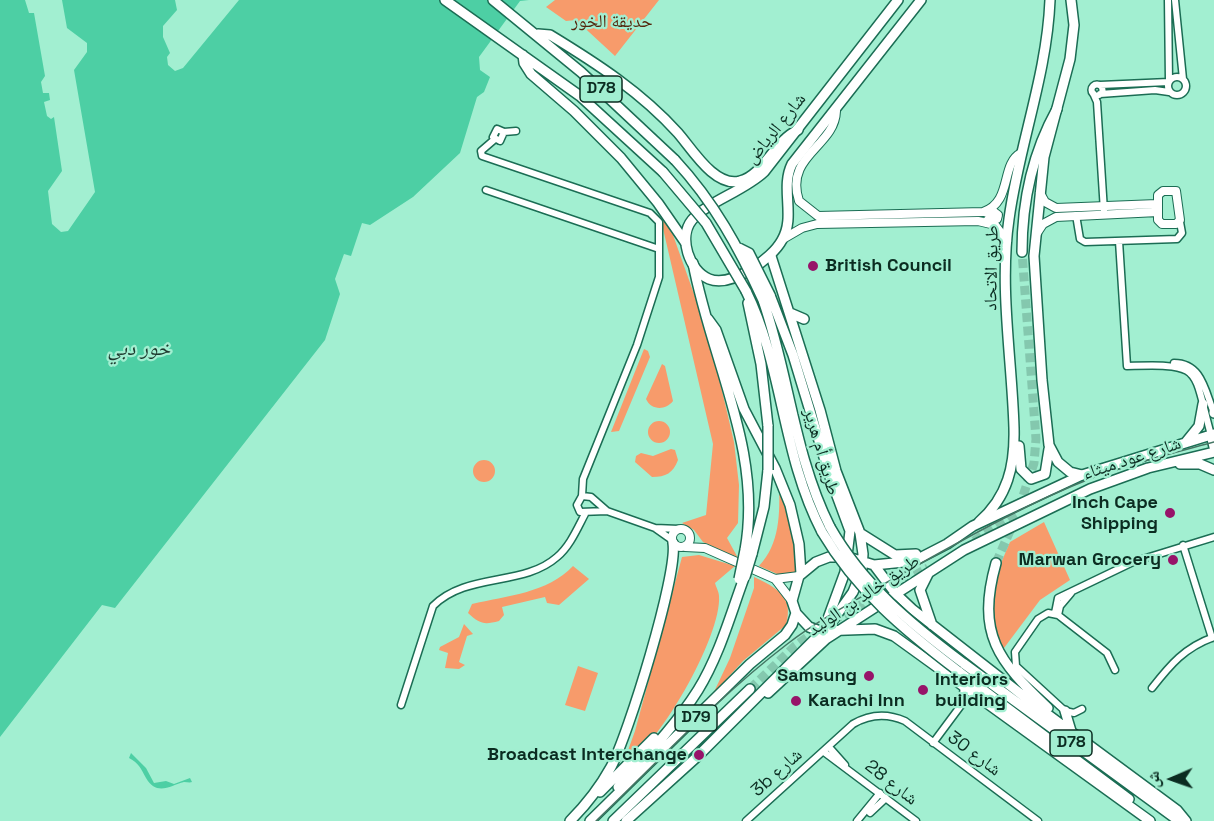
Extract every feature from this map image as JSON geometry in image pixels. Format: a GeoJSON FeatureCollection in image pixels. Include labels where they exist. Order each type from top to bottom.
{"type":"FeatureCollection","features":[{"type":"Feature","properties":{"kind":"main road","name":"طريق أم هرير"},"geometry":{"type":"LineString","coordinates":[[445,0],[600,113],[663,172],[706,223],[747,294],[772,365],[796,470],[826,529],[889,604],[961,667],[1158,821]]}},
{"type":"Feature","properties":{"kind":"main road","name":"D78"},"geometry":{"type":"LineString","coordinates":[[493,0],[537,34],[623,108],[675,160],[717,211],[739,249],[749,253],[766,297]]}},
{"type":"Feature","properties":{"kind":"main road","name":"شارع الرياض"},"geometry":{"type":"LineString","coordinates":[[685,242],[687,228],[699,213],[755,180],[798,130],[898,0]]}},
{"type":"Feature","properties":{"kind":"main road","name":"شارع الرياض"},"geometry":{"type":"LineString","coordinates":[[693,263],[704,276],[717,281],[751,270],[771,256],[783,239],[787,218],[786,180],[792,164],[836,111],[921,0]]}},
{"type":"Feature","properties":{"kind":"main road","name":"طريق الاتحاد"},"geometry":{"type":"LineString","coordinates":[[974,526],[993,508],[1007,485],[1014,455],[1005,280],[1007,241],[1021,153],[1044,61],[1050,0]]}},
{"type":"Feature","properties":{"kind":"main road"},"geometry":{"type":"LineString","coordinates":[[1071,0],[1074,25]]}},
{"type":"Feature","properties":{"kind":"main road"},"geometry":{"type":"LineString","coordinates":[[1013,411],[1021,469],[1027,477],[1036,479],[1045,474],[1049,445],[1036,304],[1034,240],[1044,157],[1067,76],[1077,0]]}},
{"type":"Feature","properties":{"kind":"main road"},"geometry":{"type":"LineString","coordinates":[[537,34],[550,34],[623,83],[662,117],[715,174],[728,182],[747,179],[782,140],[798,130]]}},
{"type":"Feature","properties":{"kind":"main road"},"geometry":{"type":"LineString","coordinates":[[523,55],[524,63],[531,74],[596,132],[633,172],[685,242],[693,263],[706,318],[744,450],[749,505],[748,552]]}},
{"type":"Feature","properties":{"kind":"main road"},"geometry":{"type":"LineString","coordinates":[[1022,252],[1025,205],[1032,170],[1041,142],[1057,109]]}},
{"type":"Feature","properties":{"kind":"main road"},"geometry":{"type":"LineString","coordinates":[[755,700],[822,629],[831,623],[853,592],[863,561],[860,533],[838,478],[771,256]]}},
{"type":"Feature","properties":{"kind":"main road"},"geometry":{"type":"LineString","coordinates":[[590,821],[680,716],[707,674],[733,608],[748,552],[764,507],[768,470],[768,426],[764,379],[748,312],[747,294]]}},
{"type":"Feature","properties":{"kind":"main road","name":"طريق أم هرير"},"geometry":{"type":"LineString","coordinates":[[766,297],[804,466],[826,529]]}},
{"type":"Feature","properties":{"kind":"main road"},"geometry":{"type":"LineString","coordinates":[[766,297],[794,355],[830,477],[848,525],[848,557],[836,601],[822,629]]}},
{"type":"Feature","properties":{"kind":"main road"},"geometry":{"type":"LineString","coordinates":[[790,313],[804,319]]}},
{"type":"Feature","properties":{"kind":"main road"},"geometry":{"type":"LineString","coordinates":[[706,318],[716,330],[744,409],[784,486],[795,524],[800,575]]}},
{"type":"Feature","properties":{"kind":"main road"},"geometry":{"type":"LineString","coordinates":[[1186,442],[1199,426],[1203,404]]}},
{"type":"Feature","properties":{"kind":"main road"},"geometry":{"type":"LineString","coordinates":[[1212,434],[1214,447]]}},
{"type":"Feature","properties":{"kind":"main road","name":"شارع عود ميثاء"},"geometry":{"type":"LineString","coordinates":[[947,544],[974,526],[1082,475],[1212,434]]}},
{"type":"Feature","properties":{"kind":"main road"},"geometry":{"type":"LineString","coordinates":[[1049,445],[1058,462],[1070,472],[1082,475]]}},
{"type":"Feature","properties":{"kind":"main road","name":"شارع عود ميثاء"},"geometry":{"type":"LineString","coordinates":[[934,568],[1067,499],[1148,468],[1214,452]]}},
{"type":"Feature","properties":{"kind":"main road"},"geometry":{"type":"LineString","coordinates":[[1148,468],[1191,464],[1205,465],[1214,470]]}},
{"type":"Feature","properties":{"kind":"main road"},"geometry":{"type":"LineString","coordinates":[[860,533],[888,552],[901,556],[915,555],[947,544]]}},
{"type":"Feature","properties":{"kind":"main road"},"geometry":{"type":"LineString","coordinates":[[578,813],[603,780],[624,738],[671,575],[673,542]]}},
{"type":"Feature","properties":{"kind":"main road","name":"طريق خالد بن الوليد"},"geometry":{"type":"LineString","coordinates":[[792,601],[794,587],[800,575],[822,559],[848,557],[874,565],[914,561],[947,544]]}},
{"type":"Feature","properties":{"kind":"main road"},"geometry":{"type":"LineString","coordinates":[[996,563],[988,596],[987,612],[994,644],[1009,671],[1058,722]]}},
{"type":"Feature","properties":{"kind":"main road"},"geometry":{"type":"LineString","coordinates":[[874,565],[896,594],[932,625],[1178,810],[1186,821]]}},
{"type":"Feature","properties":{"kind":"main road"},"geometry":{"type":"LineString","coordinates":[[932,625],[920,590],[924,579],[934,568]]}},
{"type":"Feature","properties":{"kind":"main road","name":"طريق خالد بن الوليد"},"geometry":{"type":"LineString","coordinates":[[626,821],[688,766],[755,700],[767,694],[816,648],[934,568]]}},
{"type":"Feature","properties":{"kind":"main road"},"geometry":{"type":"LineString","coordinates":[[792,601],[796,613],[809,627],[863,628],[885,632],[912,647],[1150,821]]}},
{"type":"Feature","properties":{"kind":"main road","name":"طريق خالد بن الوليد"},"geometry":{"type":"LineString","coordinates":[[590,821],[745,669],[785,635],[796,613]]}},
{"type":"Feature","properties":{"kind":"main road","name":"طريق أم هرير"},"geometry":{"type":"LineString","coordinates":[[961,667],[1179,821]]}},
{"type":"Feature","properties":{"kind":"main road"},"geometry":{"type":"LineString","coordinates":[[613,821],[750,688]]}},
{"type":"Feature","properties":{"kind":"main road"},"geometry":{"type":"LineString","coordinates":[[1065,711],[1071,731]]}},
{"type":"Feature","properties":{"kind":"main road"},"geometry":{"type":"LineString","coordinates":[[570,821],[670,720],[680,716]]}},
{"type":"Feature","properties":{"kind":"main road"},"geometry":{"type":"LineString","coordinates":[[1102,755],[1117,755]]}},
{"type":"Feature","properties":{"kind":"street"},"geometry":{"type":"LineString","coordinates":[[1168,0],[1169,92]]}},
{"type":"Feature","properties":{"kind":"street"},"geometry":{"type":"LineString","coordinates":[[1098,94],[1155,90],[1174,95],[1183,93],[1186,87],[1183,79],[1175,0]]}},
{"type":"Feature","properties":{"kind":"street"},"geometry":{"type":"LineString","coordinates":[[1103,210],[1097,102],[1098,94],[1102,90],[1100,85],[1169,81],[1177,77],[1183,79]]}},
{"type":"Feature","properties":{"kind":"street"},"geometry":{"type":"LineString","coordinates":[[836,111],[833,124],[806,159],[797,176],[800,201],[811,213],[824,217],[979,217],[998,227],[1007,241]]}},
{"type":"Feature","properties":{"kind":"street"},"geometry":{"type":"LineString","coordinates":[[516,131],[495,130],[495,139],[481,151],[482,156],[654,216],[660,222],[659,277],[637,345],[581,484],[582,496],[577,505],[578,510],[585,514],[607,511]]}},
{"type":"Feature","properties":{"kind":"street"},"geometry":{"type":"LineString","coordinates":[[783,239],[802,228],[817,225],[979,217],[997,203],[1013,160],[1021,153]]}},
{"type":"Feature","properties":{"kind":"street"},"geometry":{"type":"LineString","coordinates":[[486,190],[659,249]]}},
{"type":"Feature","properties":{"kind":"street"},"geometry":{"type":"LineString","coordinates":[[1040,192],[1048,205],[1061,208]]}},
{"type":"Feature","properties":{"kind":"street"},"geometry":{"type":"LineString","coordinates":[[1076,215],[1081,241],[1177,239],[1182,234],[1178,192],[1161,192],[1158,195],[1158,220],[1162,224],[1180,222]]}},
{"type":"Feature","properties":{"kind":"street"},"geometry":{"type":"LineString","coordinates":[[1103,210],[1052,218],[1044,215],[1044,209],[1158,208]]}},
{"type":"Feature","properties":{"kind":"street"},"geometry":{"type":"LineString","coordinates":[[1034,240],[1041,226],[1052,218]]}},
{"type":"Feature","properties":{"kind":"street"},"geometry":{"type":"LineString","coordinates":[[1119,241],[1127,366],[1183,363],[1192,366],[1199,375],[1214,413]]}},
{"type":"Feature","properties":{"kind":"street"},"geometry":{"type":"LineString","coordinates":[[1161,365],[1182,368],[1193,374],[1212,434]]}},
{"type":"Feature","properties":{"kind":"street"},"geometry":{"type":"LineString","coordinates":[[582,496],[589,496],[607,511],[655,528],[686,530],[705,548],[775,579],[792,601]]}},
{"type":"Feature","properties":{"kind":"street"},"geometry":{"type":"LineString","coordinates":[[401,705],[433,606],[469,585],[544,566],[566,547],[585,514]]}},
{"type":"Feature","properties":{"kind":"street"},"geometry":{"type":"LineString","coordinates":[[655,528],[677,547],[705,548]]}},
{"type":"Feature","properties":{"kind":"street"},"geometry":{"type":"LineString","coordinates":[[673,542],[673,533],[679,529]]}},
{"type":"Feature","properties":{"kind":"street"},"geometry":{"type":"LineString","coordinates":[[685,547],[690,542],[690,535]]}},
{"type":"Feature","properties":{"kind":"street"},"geometry":{"type":"LineString","coordinates":[[1056,614],[1059,598],[1120,567],[1183,545],[1214,537]]}},
{"type":"Feature","properties":{"kind":"street"},"geometry":{"type":"LineString","coordinates":[[1152,688],[1179,656],[1213,638],[1183,545]]}},
{"type":"Feature","properties":{"kind":"street"},"geometry":{"type":"LineString","coordinates":[[775,579],[800,575]]}},
{"type":"Feature","properties":{"kind":"street"},"geometry":{"type":"LineString","coordinates":[[1083,709],[1074,713],[1065,711],[1019,670],[1013,657],[1038,619],[1044,614],[1056,614],[1107,653],[1115,670]]}},
{"type":"Feature","properties":{"kind":"street"},"geometry":{"type":"LineString","coordinates":[[933,743],[962,704],[964,685]]}},
{"type":"Feature","properties":{"kind":"street","name":"شارع 30"},"geometry":{"type":"LineString","coordinates":[[826,749],[853,724],[875,716],[890,716],[905,722],[1038,821]]}},
{"type":"Feature","properties":{"kind":"street","name":"شارع 28"},"geometry":{"type":"LineString","coordinates":[[826,749],[916,821]]}},
{"type":"Feature","properties":{"kind":"street","name":"3b شارع"},"geometry":{"type":"LineString","coordinates":[[746,821],[826,749]]}},
{"type":"Feature","properties":{"kind":"street"},"geometry":{"type":"LineString","coordinates":[[859,821],[880,793]]}},
{"type":"Feature","properties":{"kind":"street"},"geometry":{"type":"LineString","coordinates":[[859,821],[886,798]]}},
{"type":"Feature","properties":{"kind":"green space","name":"حديقة الخور"},"geometry":{"type":"Polygon","coordinates":[[[555,0],[659,0],[615,56],[576,20],[566,21],[546,7],[555,0]]]}},
{"type":"Feature","properties":{"kind":"green space"},"geometry":{"type":"Polygon","coordinates":[[[661,220],[673,235],[699,308],[717,369],[734,442],[739,485],[738,523],[727,538],[738,558],[703,542],[694,530],[682,523],[706,515],[713,444],[661,220]]]}},
{"type":"Feature","properties":{"kind":"green space"},"geometry":{"type":"Polygon","coordinates":[[[644,349],[648,351],[650,357],[619,431],[611,432],[644,349]]]}},
{"type":"Feature","properties":{"kind":"green space"},"geometry":{"type":"Polygon","coordinates":[[[662,364],[665,366],[673,401],[658,408],[648,403],[646,399],[662,364]]]}},
{"type":"Feature","properties":{"kind":"green space"},"geometry":{"type":"Polygon","coordinates":[[[659,421],[669,428],[670,432],[663,442],[659,443],[649,436],[648,432],[655,422],[659,421]]]}},
{"type":"Feature","properties":{"kind":"green space"},"geometry":{"type":"Polygon","coordinates":[[[671,449],[675,450],[678,460],[674,468],[665,475],[652,477],[635,462],[636,456],[641,453],[653,456],[671,449]]]}},
{"type":"Feature","properties":{"kind":"green space"},"geometry":{"type":"Polygon","coordinates":[[[484,460],[494,467],[495,471],[488,481],[484,482],[474,475],[473,471],[480,461],[484,460]]]}},
{"type":"Feature","properties":{"kind":"green space"},"geometry":{"type":"Polygon","coordinates":[[[779,484],[793,523],[797,574],[784,577],[759,566],[775,538],[779,517],[779,484]]]}},
{"type":"Feature","properties":{"kind":"green space"},"geometry":{"type":"Polygon","coordinates":[[[1044,522],[1070,580],[1040,600],[1001,652],[992,615],[992,594],[998,570],[1010,542],[1044,522]]]}},
{"type":"Feature","properties":{"kind":"green space"},"geometry":{"type":"Polygon","coordinates":[[[699,555],[735,566],[715,583],[719,596],[717,614],[710,637],[685,690],[669,716],[652,739],[622,767],[635,731],[682,557],[699,555]]]}},
{"type":"Feature","properties":{"kind":"green space"},"geometry":{"type":"Polygon","coordinates":[[[573,566],[589,579],[559,605],[547,603],[545,597],[502,607],[504,615],[499,621],[490,623],[482,623],[468,613],[472,604],[539,588],[563,575],[573,566]]]}},
{"type":"Feature","properties":{"kind":"green space"},"geometry":{"type":"Polygon","coordinates":[[[754,577],[782,594],[788,607],[786,625],[743,661],[713,694],[730,658],[754,588],[754,577]]]}},
{"type":"Feature","properties":{"kind":"green space"},"geometry":{"type":"Polygon","coordinates":[[[464,624],[473,634],[467,636],[459,662],[465,665],[459,669],[445,668],[448,653],[439,650],[440,647],[459,637],[464,624]]]}},
{"type":"Feature","properties":{"kind":"green space"},"geometry":{"type":"Polygon","coordinates":[[[578,666],[598,673],[585,711],[565,705],[578,666]]]}},
{"type":"Feature","properties":{"kind":"water","name":"خور دبي"},"geometry":{"type":"Polygon","coordinates":[[[0,0],[25,0],[29,13],[34,13],[45,76],[41,82],[43,93],[49,93],[50,100],[44,102],[47,116],[51,119],[54,117],[62,171],[48,191],[52,224],[61,232],[68,231],[95,192],[74,70],[87,52],[87,43],[67,28],[62,0],[175,0],[177,10],[163,26],[163,37],[170,53],[167,57],[168,65],[175,71],[183,68],[239,0],[529,0],[520,1],[479,57],[480,70],[490,77],[484,92],[477,97],[460,153],[413,197],[370,225],[362,223],[351,256],[344,254],[335,279],[340,294],[325,340],[115,608],[102,605],[0,737],[0,0]]]}},
{"type":"Feature","properties":{"kind":"water"},"geometry":{"type":"Polygon","coordinates":[[[131,753],[146,768],[154,783],[166,781],[174,784],[190,778],[192,782],[164,788],[155,787],[150,784],[137,764],[129,758],[131,753]]]}},
{"type":"Feature","properties":{"kind":"tunnel"},"geometry":{"type":"LineString","coordinates":[[1019,508],[1034,463],[1036,439],[1022,252]]}},
{"type":"Feature","properties":{"kind":"tunnel"},"geometry":{"type":"LineString","coordinates":[[974,541],[1018,512]]}},
{"type":"Feature","properties":{"kind":"tunnel"},"geometry":{"type":"LineString","coordinates":[[996,563],[1013,524]]}},
{"type":"Feature","properties":{"kind":"tunnel"},"geometry":{"type":"LineString","coordinates":[[832,621],[928,568]]}},
{"type":"Feature","properties":{"kind":"tunnel"},"geometry":{"type":"LineString","coordinates":[[750,689],[795,646],[820,628]]}},
{"type":"Feature","properties":{"kind":"railway"},"geometry":{"type":"LineString","coordinates":[[596,821],[736,686],[799,635],[827,617],[969,536],[1042,499],[1107,473],[1214,442]]}},
{"type":"Feature","properties":{"kind":"place","name":"British Council"},"geometry":{"type":"Point","coordinates":[813,266]}},
{"type":"Feature","properties":{"kind":"place","name":"Inch Cape Shipping"},"geometry":{"type":"Point","coordinates":[1170,513]}},
{"type":"Feature","properties":{"kind":"place","name":"Marwan Grocery"},"geometry":{"type":"Point","coordinates":[1173,560]}},
{"type":"Feature","properties":{"kind":"place","name":"Samsung"},"geometry":{"type":"Point","coordinates":[869,676]}},
{"type":"Feature","properties":{"kind":"place","name":"Interiors building"},"geometry":{"type":"Point","coordinates":[923,690]}},
{"type":"Feature","properties":{"kind":"place","name":"Karachi Inn"},"geometry":{"type":"Point","coordinates":[796,701]}},
{"type":"Feature","properties":{"kind":"place","name":"Broadcast Interchange"},"geometry":{"type":"Point","coordinates":[699,755]}}]}
